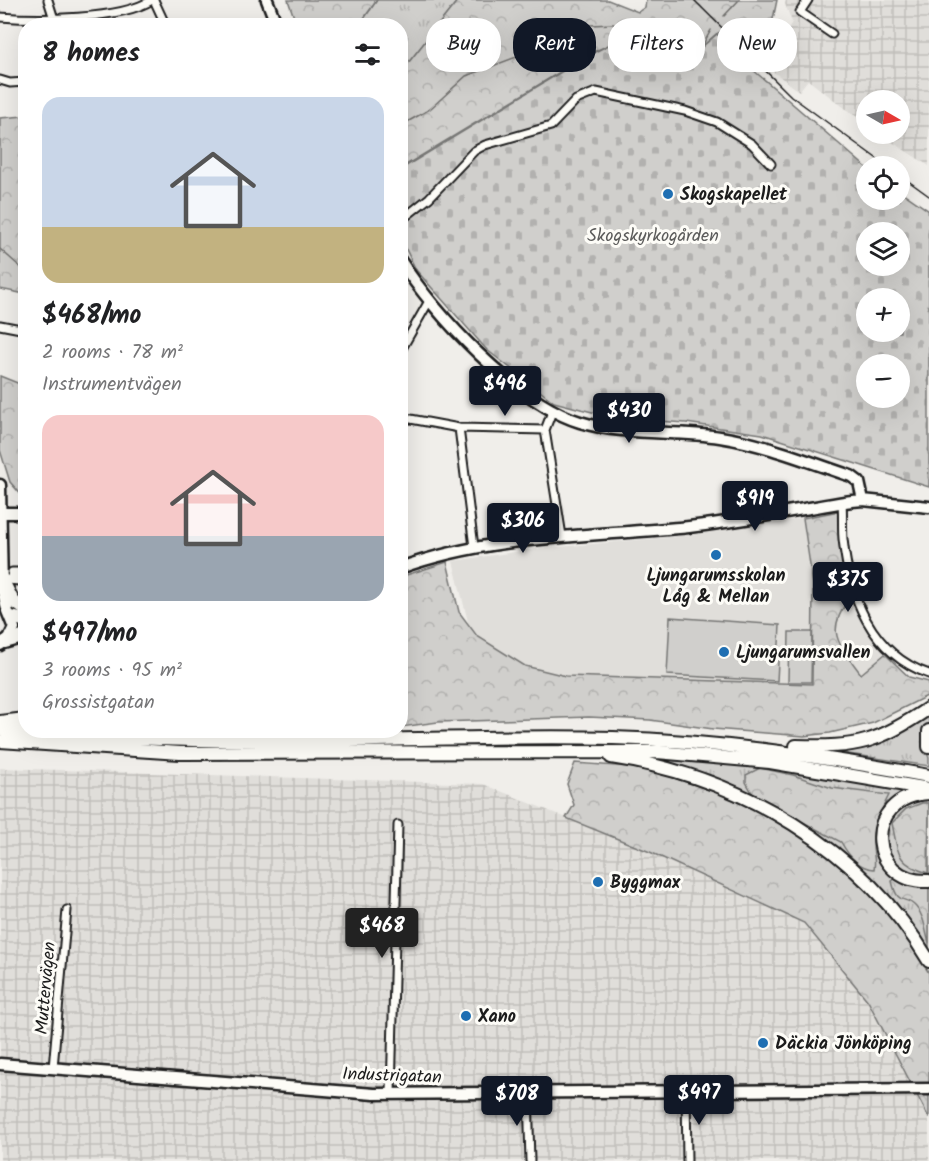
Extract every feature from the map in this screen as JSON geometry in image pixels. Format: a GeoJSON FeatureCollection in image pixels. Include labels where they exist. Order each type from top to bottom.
{"type":"FeatureCollection","features":[{"type":"Feature","properties":{"kind":"highway"},"geometry":{"type":"LineString","coordinates":[[13,577],[14,601],[18,604]]}},
{"type":"Feature","properties":{"kind":"highway"},"geometry":{"type":"LineString","coordinates":[[2,645],[18,639]]}},
{"type":"Feature","properties":{"kind":"highway"},"geometry":{"type":"LineString","coordinates":[[149,738],[325,741],[611,738],[825,747],[868,742],[886,736],[929,708]]}},
{"type":"Feature","properties":{"kind":"highway"},"geometry":{"type":"LineString","coordinates":[[0,722],[18,720]]}},
{"type":"Feature","properties":{"kind":"highway"},"geometry":{"type":"LineString","coordinates":[[0,729],[18,730]]}},
{"type":"Feature","properties":{"kind":"highway"},"geometry":{"type":"LineString","coordinates":[[929,731],[929,747]]}},
{"type":"Feature","properties":{"kind":"highway"},"geometry":{"type":"LineString","coordinates":[[305,738],[325,741]]}},
{"type":"Feature","properties":{"kind":"highway"},"geometry":{"type":"LineString","coordinates":[[0,743],[180,753],[302,754],[565,750],[657,752],[770,762],[929,791]]}},
{"type":"Feature","properties":{"kind":"highway"},"geometry":{"type":"LineString","coordinates":[[716,744],[832,758],[929,776]]}},
{"type":"Feature","properties":{"kind":"highway"},"geometry":{"type":"LineString","coordinates":[[565,750],[667,767],[710,782],[784,818],[852,868],[891,908],[929,962]]}},
{"type":"Feature","properties":{"kind":"highway"},"geometry":{"type":"LineString","coordinates":[[929,791],[915,794],[895,804],[883,819],[880,839],[882,850],[893,868],[911,879],[929,881]]}},
{"type":"Feature","properties":{"kind":"street"},"geometry":{"type":"LineString","coordinates":[[48,0],[54,18]]}},
{"type":"Feature","properties":{"kind":"street"},"geometry":{"type":"LineString","coordinates":[[88,18],[153,0],[162,18]]}},
{"type":"Feature","properties":{"kind":"street"},"geometry":{"type":"LineString","coordinates":[[267,0],[272,18]]}},
{"type":"Feature","properties":{"kind":"street"},"geometry":{"type":"LineString","coordinates":[[808,0],[801,12],[831,34]]}},
{"type":"Feature","properties":{"kind":"street"},"geometry":{"type":"LineString","coordinates":[[0,17],[27,18]]}},
{"type":"Feature","properties":{"kind":"street"},"geometry":{"type":"LineString","coordinates":[[0,80],[18,82]]}},
{"type":"Feature","properties":{"kind":"street"},"geometry":{"type":"LineString","coordinates":[[408,215],[429,198],[474,151],[485,144],[551,126],[576,100],[596,92],[685,111],[723,124],[752,144],[771,165]]}},
{"type":"Feature","properties":{"kind":"street"},"geometry":{"type":"LineString","coordinates":[[408,271],[429,301],[511,381],[571,419],[594,426],[709,436],[762,446],[851,476],[859,482],[863,500]]}},
{"type":"Feature","properties":{"kind":"street"},"geometry":{"type":"LineString","coordinates":[[408,330],[429,301]]}},
{"type":"Feature","properties":{"kind":"street"},"geometry":{"type":"LineString","coordinates":[[0,325],[18,328]]}},
{"type":"Feature","properties":{"kind":"street"},"geometry":{"type":"LineString","coordinates":[[553,409],[545,430],[562,536]]}},
{"type":"Feature","properties":{"kind":"street"},"geometry":{"type":"LineString","coordinates":[[408,418],[459,428],[545,430]]}},
{"type":"Feature","properties":{"kind":"street"},"geometry":{"type":"LineString","coordinates":[[459,428],[474,547]]}},
{"type":"Feature","properties":{"kind":"street"},"geometry":{"type":"LineString","coordinates":[[0,484],[1,513],[13,577],[3,597],[14,628],[2,645]]}},
{"type":"Feature","properties":{"kind":"street"},"geometry":{"type":"LineString","coordinates":[[408,563],[474,547],[562,536],[690,527],[842,502],[863,500],[929,507]]}},
{"type":"Feature","properties":{"kind":"street"},"geometry":{"type":"LineString","coordinates":[[842,502],[848,573],[863,617],[888,650],[914,669],[929,674]]}},
{"type":"Feature","properties":{"kind":"street"},"geometry":{"type":"LineString","coordinates":[[1,513],[18,513]]}},
{"type":"Feature","properties":{"kind":"street"},"geometry":{"type":"LineString","coordinates":[[391,1094],[398,825]]}},
{"type":"Feature","properties":{"kind":"street","name":"Muttervägen"},"geometry":{"type":"LineString","coordinates":[[53,1068],[67,910]]}},
{"type":"Feature","properties":{"kind":"street","name":"Industrigatan"},"geometry":{"type":"LineString","coordinates":[[0,1064],[391,1094],[929,1089]]}},
{"type":"Feature","properties":{"kind":"street"},"geometry":{"type":"LineString","coordinates":[[686,1092],[687,1161]]}},
{"type":"Feature","properties":{"kind":"street"},"geometry":{"type":"LineString","coordinates":[[528,1093],[530,1161]]}},
{"type":"Feature","properties":{"kind":"shaded area"},"geometry":{"type":"Polygon","coordinates":[[[786,0],[929,0],[929,166],[895,144],[910,144],[910,90],[856,90],[856,117],[808,80],[799,91],[774,72],[797,72],[797,18],[790,18],[785,4],[786,0]]]}},
{"type":"Feature","properties":{"kind":"shaded area"},"geometry":{"type":"Polygon","coordinates":[[[803,518],[813,583],[813,685],[566,676],[526,666],[485,643],[469,626],[453,561],[536,549],[691,535],[803,518]]]}},
{"type":"Feature","properties":{"kind":"shaded area"},"geometry":{"type":"Polygon","coordinates":[[[853,594],[886,651],[861,675],[836,642],[837,615],[853,594]]]}},
{"type":"Feature","properties":{"kind":"shaded area"},"geometry":{"type":"Polygon","coordinates":[[[0,768],[483,784],[650,852],[804,923],[868,1001],[924,1107],[929,1119],[929,1161],[0,1161],[0,768]]]}},
{"type":"Feature","properties":{"kind":"green space"},"geometry":{"type":"Polygon","coordinates":[[[288,0],[377,0],[364,18],[294,18],[288,0]]]}},
{"type":"Feature","properties":{"kind":"green space"},"geometry":{"type":"Polygon","coordinates":[[[377,0],[458,0],[444,18],[426,18],[426,40],[408,63],[408,18],[365,18],[377,0]]]}},
{"type":"Feature","properties":{"kind":"green space"},"geometry":{"type":"Polygon","coordinates":[[[458,0],[608,0],[638,12],[645,7],[646,0],[777,0],[773,18],[717,18],[717,34],[705,44],[705,18],[608,18],[608,46],[596,51],[596,18],[513,18],[513,72],[560,72],[408,164],[408,63],[426,40],[426,72],[501,72],[501,18],[444,18],[458,0]]]}},
{"type":"Feature","properties":{"kind":"green space","name":"Skogskyrkogården"},"geometry":{"type":"Polygon","coordinates":[[[717,34],[717,72],[755,72],[856,159],[856,210],[910,210],[910,198],[929,211],[929,487],[762,434],[686,423],[615,418],[554,402],[487,350],[416,270],[408,253],[408,165],[561,72],[596,72],[596,51],[608,45],[608,72],[705,72],[705,44],[717,34]]]}},
{"type":"Feature","properties":{"kind":"green space"},"geometry":{"type":"Polygon","coordinates":[[[18,117],[18,293],[0,289],[0,118],[18,117]]]}},
{"type":"Feature","properties":{"kind":"green space"},"geometry":{"type":"Polygon","coordinates":[[[0,376],[18,383],[18,491],[10,482],[0,450],[0,376]]]}},
{"type":"Feature","properties":{"kind":"green space"},"geometry":{"type":"Polygon","coordinates":[[[839,511],[853,593],[844,606],[836,627],[845,652],[861,674],[885,654],[909,677],[929,682],[929,695],[873,723],[830,733],[804,736],[713,729],[650,720],[589,717],[438,722],[408,726],[408,574],[447,562],[459,612],[477,636],[525,666],[566,676],[812,684],[813,585],[803,518],[839,511]]]}},
{"type":"Feature","properties":{"kind":"green space","name":"Ljungarumsvallen"},"geometry":{"type":"Polygon","coordinates":[[[670,617],[780,625],[777,681],[667,675],[670,617]]]}},
{"type":"Feature","properties":{"kind":"green space"},"geometry":{"type":"Polygon","coordinates":[[[789,632],[812,632],[811,682],[788,682],[789,632]]]}},
{"type":"Feature","properties":{"kind":"green space"},"geometry":{"type":"Polygon","coordinates":[[[929,711],[929,722],[922,739],[929,758],[929,766],[822,750],[855,747],[929,711]]]}},
{"type":"Feature","properties":{"kind":"green space"},"geometry":{"type":"Polygon","coordinates":[[[642,758],[760,767],[909,791],[892,801],[884,811],[875,831],[875,851],[884,868],[893,875],[929,886],[929,954],[874,884],[732,787],[678,766],[642,758]]]}},
{"type":"Feature","properties":{"kind":"green space"},"geometry":{"type":"Polygon","coordinates":[[[575,763],[644,768],[734,798],[802,836],[837,860],[861,884],[902,930],[929,973],[929,1118],[868,1001],[804,923],[650,852],[566,818],[574,805],[567,784],[575,763]]]}},
{"type":"Feature","properties":{"kind":"green space"},"geometry":{"type":"Polygon","coordinates":[[[760,768],[793,775],[832,788],[889,795],[874,832],[874,869],[854,860],[841,842],[754,796],[746,782],[746,775],[760,768]]]}},
{"type":"Feature","properties":{"kind":"green space"},"geometry":{"type":"Polygon","coordinates":[[[929,799],[929,875],[912,871],[896,863],[890,857],[884,841],[885,831],[898,806],[929,799]]]}},
{"type":"Feature","properties":{"kind":"green space"},"geometry":{"type":"Polygon","coordinates":[[[929,803],[928,873],[910,865],[900,856],[892,823],[906,809],[929,803]]]}},
{"type":"Feature","properties":{"kind":"green space"},"geometry":{"type":"Polygon","coordinates":[[[896,878],[907,885],[929,887],[929,943],[919,911],[912,903],[897,895],[892,881],[896,878]]]}},
{"type":"Feature","properties":{"kind":"waterway"},"geometry":{"type":"LineString","coordinates":[[724,16],[739,0]]}},
{"type":"Feature","properties":{"kind":"waterway"},"geometry":{"type":"LineString","coordinates":[[408,121],[430,109],[466,76],[551,44],[569,26],[613,24],[691,51],[701,48],[711,30]]}},
{"type":"Feature","properties":{"kind":"waterway"},"geometry":{"type":"LineString","coordinates":[[0,249],[18,265]]}},
{"type":"Feature","properties":{"kind":"railway"},"geometry":{"type":"LineString","coordinates":[[694,0],[791,96],[873,156]]}},
{"type":"Feature","properties":{"kind":"railway"},"geometry":{"type":"LineString","coordinates":[[910,182],[929,196]]}},
{"type":"Feature","properties":{"kind":"place","name":"Skogskapellet"},"geometry":{"type":"Point","coordinates":[668,194]}},
{"type":"Feature","properties":{"kind":"place","name":"Ljungarumsskolan Låg & Mellan"},"geometry":{"type":"Point","coordinates":[716,555]}},
{"type":"Feature","properties":{"kind":"place","name":"Ljungarumsvallen"},"geometry":{"type":"Point","coordinates":[724,652]}},
{"type":"Feature","properties":{"kind":"place","name":"Byggmax"},"geometry":{"type":"Point","coordinates":[598,882]}},
{"type":"Feature","properties":{"kind":"place","name":"Xano"},"geometry":{"type":"Point","coordinates":[466,1016]}},
{"type":"Feature","properties":{"kind":"place","name":"Däckia Jönköping"},"geometry":{"type":"Point","coordinates":[763,1043]}}]}
